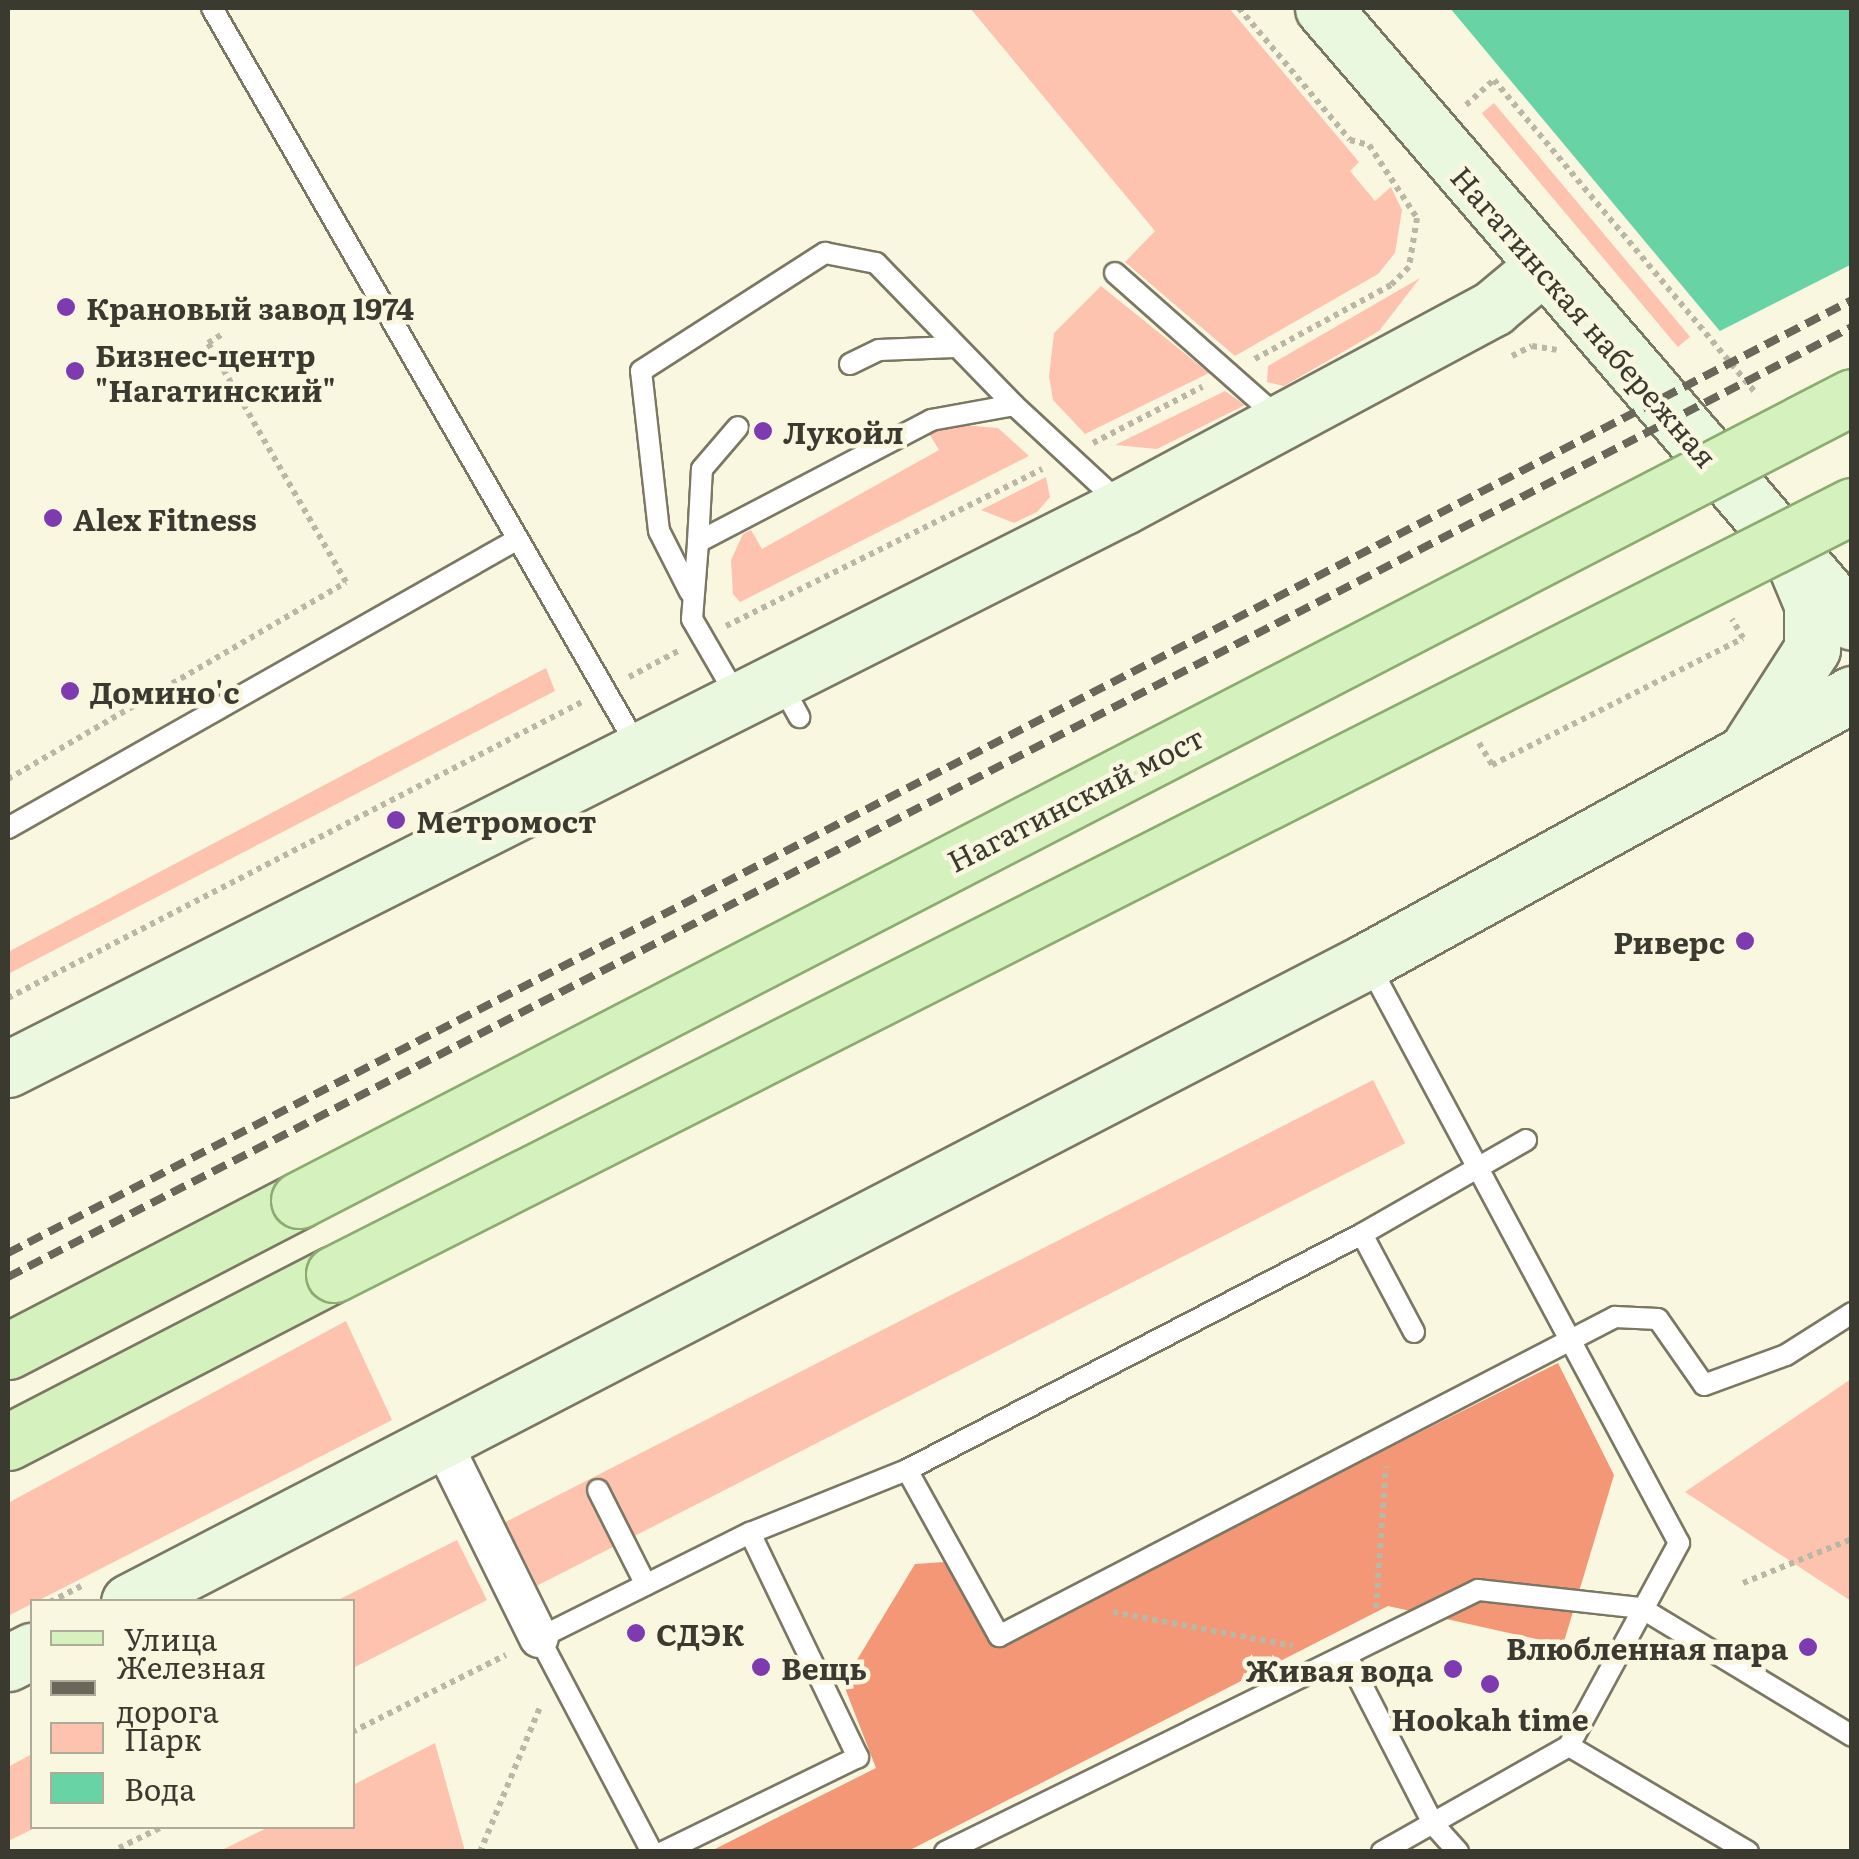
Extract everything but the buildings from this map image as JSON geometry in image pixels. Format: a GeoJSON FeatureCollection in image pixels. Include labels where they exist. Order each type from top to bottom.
{"type":"FeatureCollection","features":[{"type":"Feature","properties":{"kind":"main road","name":"Нагатинская набережная"},"geometry":{"type":"LineString","coordinates":[[1322,8],[1541,268],[1852,622]]}},
{"type":"Feature","properties":{"kind":"main road"},"geometry":{"type":"LineString","coordinates":[[8,1069],[637,746],[770,696],[1492,308],[1541,268]]}},
{"type":"Feature","properties":{"kind":"main road","name":"Нагатинский мост"},"geometry":{"type":"LineString","coordinates":[[8,1352],[1852,397]]}},
{"type":"Feature","properties":{"kind":"main road"},"geometry":{"type":"LineString","coordinates":[[8,1442],[1852,506]]}},
{"type":"Feature","properties":{"kind":"main road"},"geometry":{"type":"LineString","coordinates":[[1744,754],[1812,649],[1812,604],[1792,554]]}},
{"type":"Feature","properties":{"kind":"main road"},"geometry":{"type":"LineString","coordinates":[[135,1599],[1368,962],[1852,694]]}},
{"type":"Feature","properties":{"kind":"main road"},"geometry":{"type":"LineString","coordinates":[[8,1664],[30,1652]]}},
{"type":"Feature","properties":{"kind":"street"},"geometry":{"type":"LineString","coordinates":[[440,1438],[547,1654]]}},
{"type":"Feature","properties":{"kind":"lane"},"geometry":{"type":"LineString","coordinates":[[212,8],[637,746]]}},
{"type":"Feature","properties":{"kind":"lane"},"geometry":{"type":"LineString","coordinates":[[770,696],[703,638],[690,592],[660,531],[640,370],[824,253],[876,263],[1014,405],[1124,506]]}},
{"type":"Feature","properties":{"kind":"lane"},"geometry":{"type":"LineString","coordinates":[[1115,273],[1284,422]]}},
{"type":"Feature","properties":{"kind":"lane"},"geometry":{"type":"LineString","coordinates":[[850,364],[879,350],[954,346]]}},
{"type":"Feature","properties":{"kind":"lane"},"geometry":{"type":"LineString","coordinates":[[698,542],[931,420],[1014,405]]}},
{"type":"Feature","properties":{"kind":"lane"},"geometry":{"type":"LineString","coordinates":[[690,592],[698,542],[702,468],[738,427]]}},
{"type":"Feature","properties":{"kind":"lane"},"geometry":{"type":"LineString","coordinates":[[8,828],[518,539]]}},
{"type":"Feature","properties":{"kind":"lane"},"geometry":{"type":"LineString","coordinates":[[1368,962],[1566,1341],[1679,1543],[1569,1746],[1382,1852]]}},
{"type":"Feature","properties":{"kind":"lane"},"geometry":{"type":"LineString","coordinates":[[652,1852],[547,1654],[646,1585],[750,1533],[907,1470],[1362,1234],[1526,1140]]}},
{"type":"Feature","properties":{"kind":"lane"},"geometry":{"type":"LineString","coordinates":[[1362,1234],[1414,1332]]}},
{"type":"Feature","properties":{"kind":"lane"},"geometry":{"type":"LineString","coordinates":[[907,1470],[999,1636],[1615,1316],[1658,1319],[1704,1386],[1786,1355],[1852,1313]]}},
{"type":"Feature","properties":{"kind":"lane"},"geometry":{"type":"LineString","coordinates":[[598,1490],[646,1585]]}},
{"type":"Feature","properties":{"kind":"lane"},"geometry":{"type":"LineString","coordinates":[[662,1852],[858,1757],[750,1533]]}},
{"type":"Feature","properties":{"kind":"lane"},"geometry":{"type":"LineString","coordinates":[[945,1852],[1348,1658],[1478,1590],[1641,1608],[1852,1736]]}},
{"type":"Feature","properties":{"kind":"lane"},"geometry":{"type":"LineString","coordinates":[[1348,1658],[1434,1825],[1458,1852]]}},
{"type":"Feature","properties":{"kind":"lane"},"geometry":{"type":"LineString","coordinates":[[1569,1746],[1748,1852]]}},
{"type":"Feature","properties":{"kind":"path"},"geometry":{"type":"LineString","coordinates":[[8,998],[703,638],[1069,456],[1391,285],[1418,239],[1410,200],[1370,145],[1350,140],[1240,8]]}},
{"type":"Feature","properties":{"kind":"path"},"geometry":{"type":"LineString","coordinates":[[1494,80],[1762,402]]}},
{"type":"Feature","properties":{"kind":"path"},"geometry":{"type":"LineString","coordinates":[[8,779],[346,582],[208,342],[224,334]]}},
{"type":"Feature","properties":{"kind":"path"},"geometry":{"type":"LineString","coordinates":[[1497,363],[1532,346],[1574,353]]}},
{"type":"Feature","properties":{"kind":"path"},"geometry":{"type":"LineString","coordinates":[[1474,734],[1492,765],[1743,638],[1724,604]]}},
{"type":"Feature","properties":{"kind":"path"},"geometry":{"type":"LineString","coordinates":[[1374,1644],[1388,1434]]}},
{"type":"Feature","properties":{"kind":"path"},"geometry":{"type":"LineString","coordinates":[[1743,1583],[1852,1539]]}},
{"type":"Feature","properties":{"kind":"path"},"geometry":{"type":"LineString","coordinates":[[1060,1604],[1348,1658]]}},
{"type":"Feature","properties":{"kind":"path"},"geometry":{"type":"LineString","coordinates":[[355,1731],[547,1654]]}},
{"type":"Feature","properties":{"kind":"path"},"geometry":{"type":"LineString","coordinates":[[480,1852],[547,1654]]}},
{"type":"Feature","properties":{"kind":"path"},"geometry":{"type":"LineString","coordinates":[[103,1852],[158,1829]]}},
{"type":"Feature","properties":{"kind":"path"},"geometry":{"type":"LineString","coordinates":[[118,1848],[130,1852]]}},
{"type":"Feature","properties":{"kind":"green space"},"geometry":{"type":"Polygon","coordinates":[[[970,8],[1229,8],[1359,162],[1350,171],[1375,201],[1391,187],[1402,210],[1395,253],[1378,274],[1235,356],[1125,262],[1155,231],[970,8]]]}},
{"type":"Feature","properties":{"kind":"green space"},"geometry":{"type":"Polygon","coordinates":[[[1494,103],[1690,337],[1678,347],[1482,113],[1494,103]]]}},
{"type":"Feature","properties":{"kind":"green space"},"geometry":{"type":"Polygon","coordinates":[[[1420,278],[1379,331],[1284,386],[1267,382],[1268,366],[1420,278]]]}},
{"type":"Feature","properties":{"kind":"green space"},"geometry":{"type":"Polygon","coordinates":[[[1101,286],[1209,373],[1085,434],[1053,400],[1049,376],[1054,333],[1101,286]]]}},
{"type":"Feature","properties":{"kind":"green space"},"geometry":{"type":"Polygon","coordinates":[[[1225,391],[1245,405],[1157,449],[1115,445],[1225,391]]]}},
{"type":"Feature","properties":{"kind":"green space"},"geometry":{"type":"Polygon","coordinates":[[[950,424],[998,428],[1029,456],[740,602],[733,594],[731,560],[743,534],[751,530],[762,549],[939,450],[928,432],[950,424]]]}},
{"type":"Feature","properties":{"kind":"green space"},"geometry":{"type":"Polygon","coordinates":[[[1046,477],[1050,497],[1037,512],[1014,523],[981,510],[1046,477]]]}},
{"type":"Feature","properties":{"kind":"green space"},"geometry":{"type":"Polygon","coordinates":[[[546,668],[555,691],[8,974],[8,952],[546,668]]]}},
{"type":"Feature","properties":{"kind":"green space"},"geometry":{"type":"Polygon","coordinates":[[[1373,1080],[1405,1143],[537,1585],[505,1522],[1373,1080]]]}},
{"type":"Feature","properties":{"kind":"green space"},"geometry":{"type":"Polygon","coordinates":[[[346,1321],[392,1420],[41,1599],[30,1599],[30,1605],[8,1616],[8,1503],[346,1321]]]}},
{"type":"Feature","properties":{"kind":"green space"},"geometry":{"type":"Polygon","coordinates":[[[1851,1379],[1851,1601],[1685,1492],[1851,1379]]]}},
{"type":"Feature","properties":{"kind":"green space"},"geometry":{"type":"Polygon","coordinates":[[[457,1540],[487,1600],[355,1667],[355,1599],[340,1599],[457,1540]]]}},
{"type":"Feature","properties":{"kind":"green space"},"geometry":{"type":"Polygon","coordinates":[[[435,1743],[465,1851],[222,1850],[265,1829],[355,1829],[355,1784],[435,1743]]]}},
{"type":"Feature","properties":{"kind":"green space"},"geometry":{"type":"Polygon","coordinates":[[[30,1755],[33,1829],[8,1841],[8,1767],[30,1755]]]}},
{"type":"Feature","properties":{"kind":"shaded area"},"geometry":{"type":"Polygon","coordinates":[[[1558,1363],[1614,1475],[1563,1645],[1388,1606],[908,1851],[709,1852],[876,1768],[843,1683],[915,1564],[945,1562],[993,1647],[1558,1363]]]}},
{"type":"Feature","properties":{"kind":"water"},"geometry":{"type":"Polygon","coordinates":[[[1450,8],[1851,8],[1851,488],[1450,8]]]}},
{"type":"Feature","properties":{"kind":"pier"},"geometry":{"type":"Polygon","coordinates":[[[1852,264],[1852,493],[1716,333],[1852,264]]]}},
{"type":"Feature","properties":{"kind":"railway"},"geometry":{"type":"LineString","coordinates":[[8,1253],[1852,300]]}},
{"type":"Feature","properties":{"kind":"railway"},"geometry":{"type":"LineString","coordinates":[[8,1277],[1852,327]]}},
{"type":"Feature","properties":{"kind":"place","name":"Крановый завод 1974"},"geometry":{"type":"Point","coordinates":[66,307]}},
{"type":"Feature","properties":{"kind":"place","name":"Бизнес-центр \"Нагатинский\""},"geometry":{"type":"Point","coordinates":[75,371]}},
{"type":"Feature","properties":{"kind":"place","name":"Лукойл"},"geometry":{"type":"Point","coordinates":[763,431]}},
{"type":"Feature","properties":{"kind":"place","name":"Alex Fitness"},"geometry":{"type":"Point","coordinates":[53,518]}},
{"type":"Feature","properties":{"kind":"place","name":"Домино'c"},"geometry":{"type":"Point","coordinates":[70,691]}},
{"type":"Feature","properties":{"kind":"place","name":"Метромост"},"geometry":{"type":"Point","coordinates":[396,820]}},
{"type":"Feature","properties":{"kind":"place","name":"Риверс"},"geometry":{"type":"Point","coordinates":[1745,941]}},
{"type":"Feature","properties":{"kind":"place","name":"СДЭК"},"geometry":{"type":"Point","coordinates":[636,1633]}},
{"type":"Feature","properties":{"kind":"place","name":"Влюбленная пара"},"geometry":{"type":"Point","coordinates":[1808,1647]}},
{"type":"Feature","properties":{"kind":"place","name":"Вещь"},"geometry":{"type":"Point","coordinates":[761,1667]}},
{"type":"Feature","properties":{"kind":"place","name":"Живая вода"},"geometry":{"type":"Point","coordinates":[1453,1669]}},
{"type":"Feature","properties":{"kind":"place","name":"Hookah time"},"geometry":{"type":"Point","coordinates":[1490,1684]}}]}
